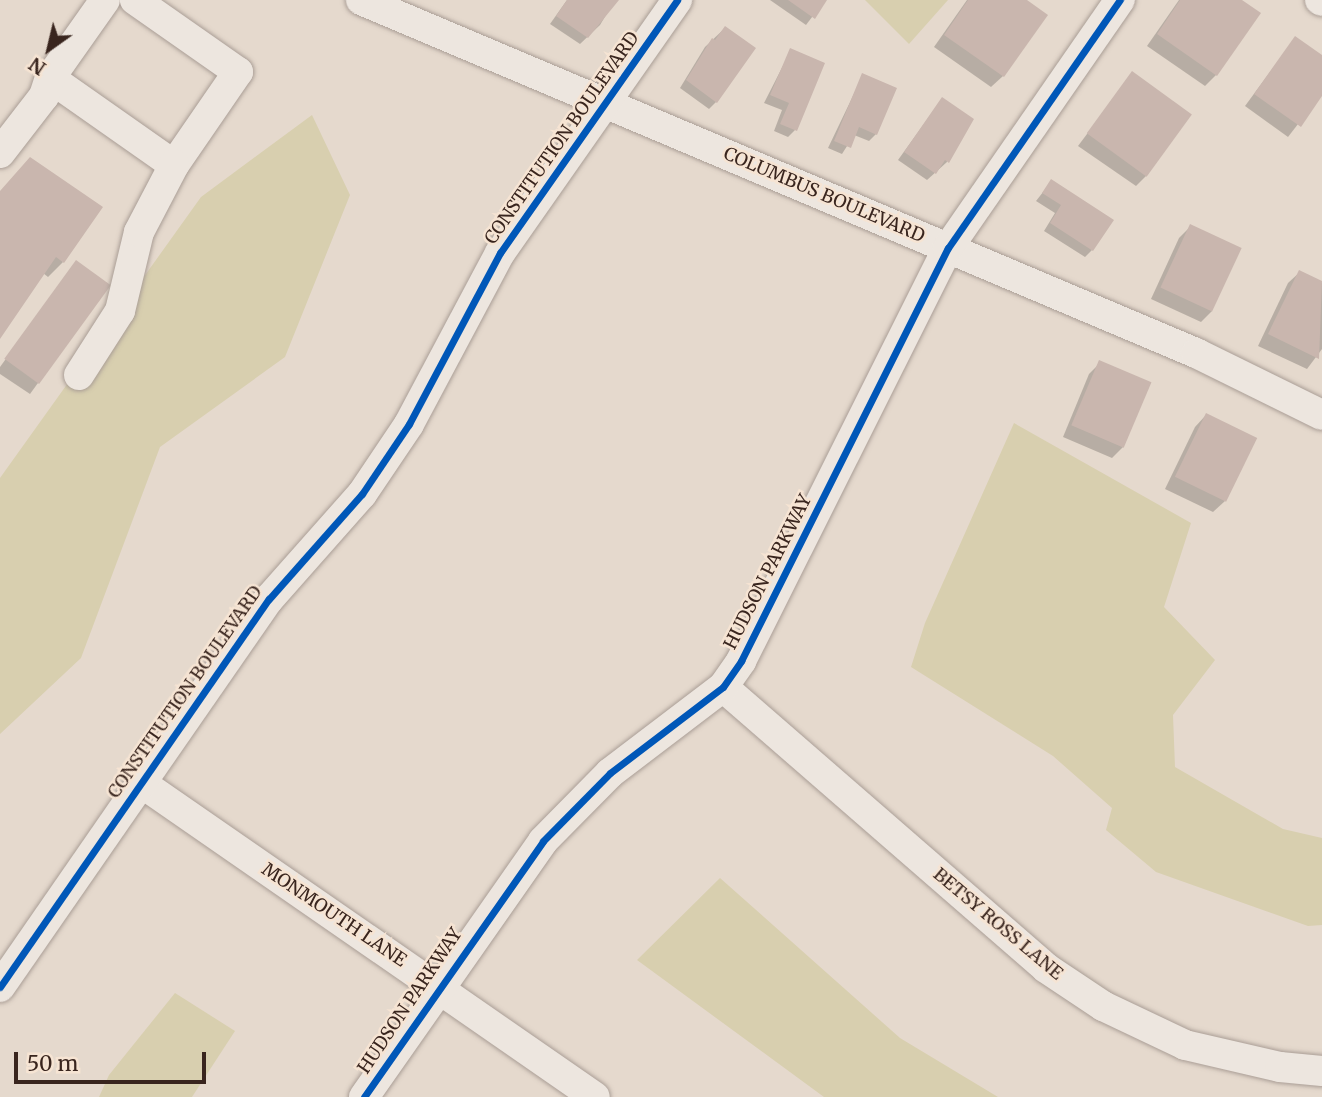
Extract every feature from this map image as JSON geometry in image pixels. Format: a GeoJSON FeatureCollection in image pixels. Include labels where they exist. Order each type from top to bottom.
{"type":"FeatureCollection","features":[{"type":"Feature","properties":{"kind":"street"},"geometry":{"type":"LineString","coordinates":[[0,153],[44,96],[50,78],[105,0]]}},
{"type":"Feature","properties":{"kind":"street"},"geometry":{"type":"LineString","coordinates":[[79,375],[120,311],[139,232],[174,165],[238,72],[135,0]]}},
{"type":"Feature","properties":{"kind":"street","name":"COLUMBUS BOULEVARD"},"geometry":{"type":"LineString","coordinates":[[362,0],[1196,353],[1322,415]]}},
{"type":"Feature","properties":{"kind":"street","name":"CONSTITUTION BOULEVARD"},"geometry":{"type":"LineString","coordinates":[[0,986],[269,599],[362,494],[409,424],[500,253],[677,0]]}},
{"type":"Feature","properties":{"kind":"street","name":"HUDSON PARKWAY"},"geometry":{"type":"LineString","coordinates":[[364,1097],[543,841],[610,774],[723,687],[786,574],[948,248],[1120,0]]}},
{"type":"Feature","properties":{"kind":"street"},"geometry":{"type":"LineString","coordinates":[[50,78],[174,165]]}},
{"type":"Feature","properties":{"kind":"street","name":"BETSY ROSS LANE"},"geometry":{"type":"LineString","coordinates":[[723,687],[1046,968],[1103,1006],[1185,1045],[1280,1067],[1322,1071]]}},
{"type":"Feature","properties":{"kind":"street","name":"MONMOUTH LANE"},"geometry":{"type":"LineString","coordinates":[[140,782],[595,1097]]}},
{"type":"Feature","properties":{"kind":"shaded area"},"geometry":{"type":"Polygon","coordinates":[[[865,0],[948,0],[909,44],[865,0]]]}},
{"type":"Feature","properties":{"kind":"shaded area"},"geometry":{"type":"Polygon","coordinates":[[[312,115],[350,195],[285,357],[160,447],[81,658],[0,734],[0,478],[201,197],[312,115]]]}},
{"type":"Feature","properties":{"kind":"shaded area"},"geometry":{"type":"Polygon","coordinates":[[[1014,423],[1191,523],[1164,607],[1215,660],[1173,715],[1175,767],[1283,829],[1322,838],[1322,925],[1308,926],[1156,872],[1106,830],[1112,808],[1053,756],[911,667],[925,623],[1014,423]]]}},
{"type":"Feature","properties":{"kind":"shaded area"},"geometry":{"type":"Polygon","coordinates":[[[720,878],[900,1038],[998,1097],[824,1097],[637,960],[720,878]]]}},
{"type":"Feature","properties":{"kind":"shaded area"},"geometry":{"type":"Polygon","coordinates":[[[175,993],[235,1031],[192,1097],[99,1097],[109,1075],[175,993]]]}},
{"type":"Feature","properties":{"kind":"building"},"geometry":{"type":"Polygon","coordinates":[[[567,0],[619,0],[588,38],[556,16],[567,0]]]}},
{"type":"Feature","properties":{"kind":"building"},"geometry":{"type":"Polygon","coordinates":[[[788,0],[827,0],[815,19],[788,0]]]}},
{"type":"Feature","properties":{"kind":"building"},"geometry":{"type":"Polygon","coordinates":[[[968,0],[1027,0],[1048,15],[1004,77],[944,35],[968,0]]]}},
{"type":"Feature","properties":{"kind":"building"},"geometry":{"type":"Polygon","coordinates":[[[1180,0],[1242,0],[1261,13],[1217,76],[1157,34],[1180,0]]]}},
{"type":"Feature","properties":{"kind":"building"},"geometry":{"type":"Polygon","coordinates":[[[725,26],[756,48],[717,103],[686,80],[712,38],[715,40],[725,26]]]}},
{"type":"Feature","properties":{"kind":"building"},"geometry":{"type":"Polygon","coordinates":[[[1295,36],[1322,55],[1322,96],[1301,127],[1254,94],[1295,36]]]}},
{"type":"Feature","properties":{"kind":"building"},"geometry":{"type":"Polygon","coordinates":[[[790,48],[825,63],[797,131],[780,124],[789,103],[770,95],[790,48]]]}},
{"type":"Feature","properties":{"kind":"building"},"geometry":{"type":"Polygon","coordinates":[[[1132,71],[1192,114],[1147,177],[1087,133],[1132,71]]]}},
{"type":"Feature","properties":{"kind":"building"},"geometry":{"type":"Polygon","coordinates":[[[862,73],[897,88],[877,135],[859,127],[851,148],[834,141],[862,73]]]}},
{"type":"Feature","properties":{"kind":"building"},"geometry":{"type":"Polygon","coordinates":[[[942,97],[974,119],[949,163],[945,160],[936,174],[904,152],[942,97]]]}},
{"type":"Feature","properties":{"kind":"building"},"geometry":{"type":"Polygon","coordinates":[[[30,157],[103,207],[64,263],[56,257],[0,339],[0,191],[30,157]]]}},
{"type":"Feature","properties":{"kind":"building"},"geometry":{"type":"Polygon","coordinates":[[[1051,179],[1114,220],[1093,251],[1050,223],[1061,205],[1042,193],[1051,179]]]}},
{"type":"Feature","properties":{"kind":"building"},"geometry":{"type":"Polygon","coordinates":[[[1190,224],[1242,248],[1212,312],[1160,287],[1190,224]]]}},
{"type":"Feature","properties":{"kind":"building"},"geometry":{"type":"Polygon","coordinates":[[[76,260],[111,285],[39,384],[4,359],[76,260]]]}},
{"type":"Feature","properties":{"kind":"building"},"geometry":{"type":"Polygon","coordinates":[[[1299,270],[1322,281],[1319,359],[1268,334],[1299,270]]]}},
{"type":"Feature","properties":{"kind":"building"},"geometry":{"type":"Polygon","coordinates":[[[1099,360],[1151,382],[1124,448],[1071,425],[1099,360]]]}},
{"type":"Feature","properties":{"kind":"building"},"geometry":{"type":"Polygon","coordinates":[[[1206,413],[1257,438],[1226,502],[1175,477],[1206,413]]]}},
{"type":"Feature","properties":{"kind":"cycle path"},"geometry":{"type":"LineString","coordinates":[[0,987],[269,599],[362,494],[409,424],[500,253],[677,0]]}},
{"type":"Feature","properties":{"kind":"cycle path"},"geometry":{"type":"LineString","coordinates":[[364,1097],[543,841],[610,773],[723,687],[741,661],[948,248],[1120,0]]}}]}
